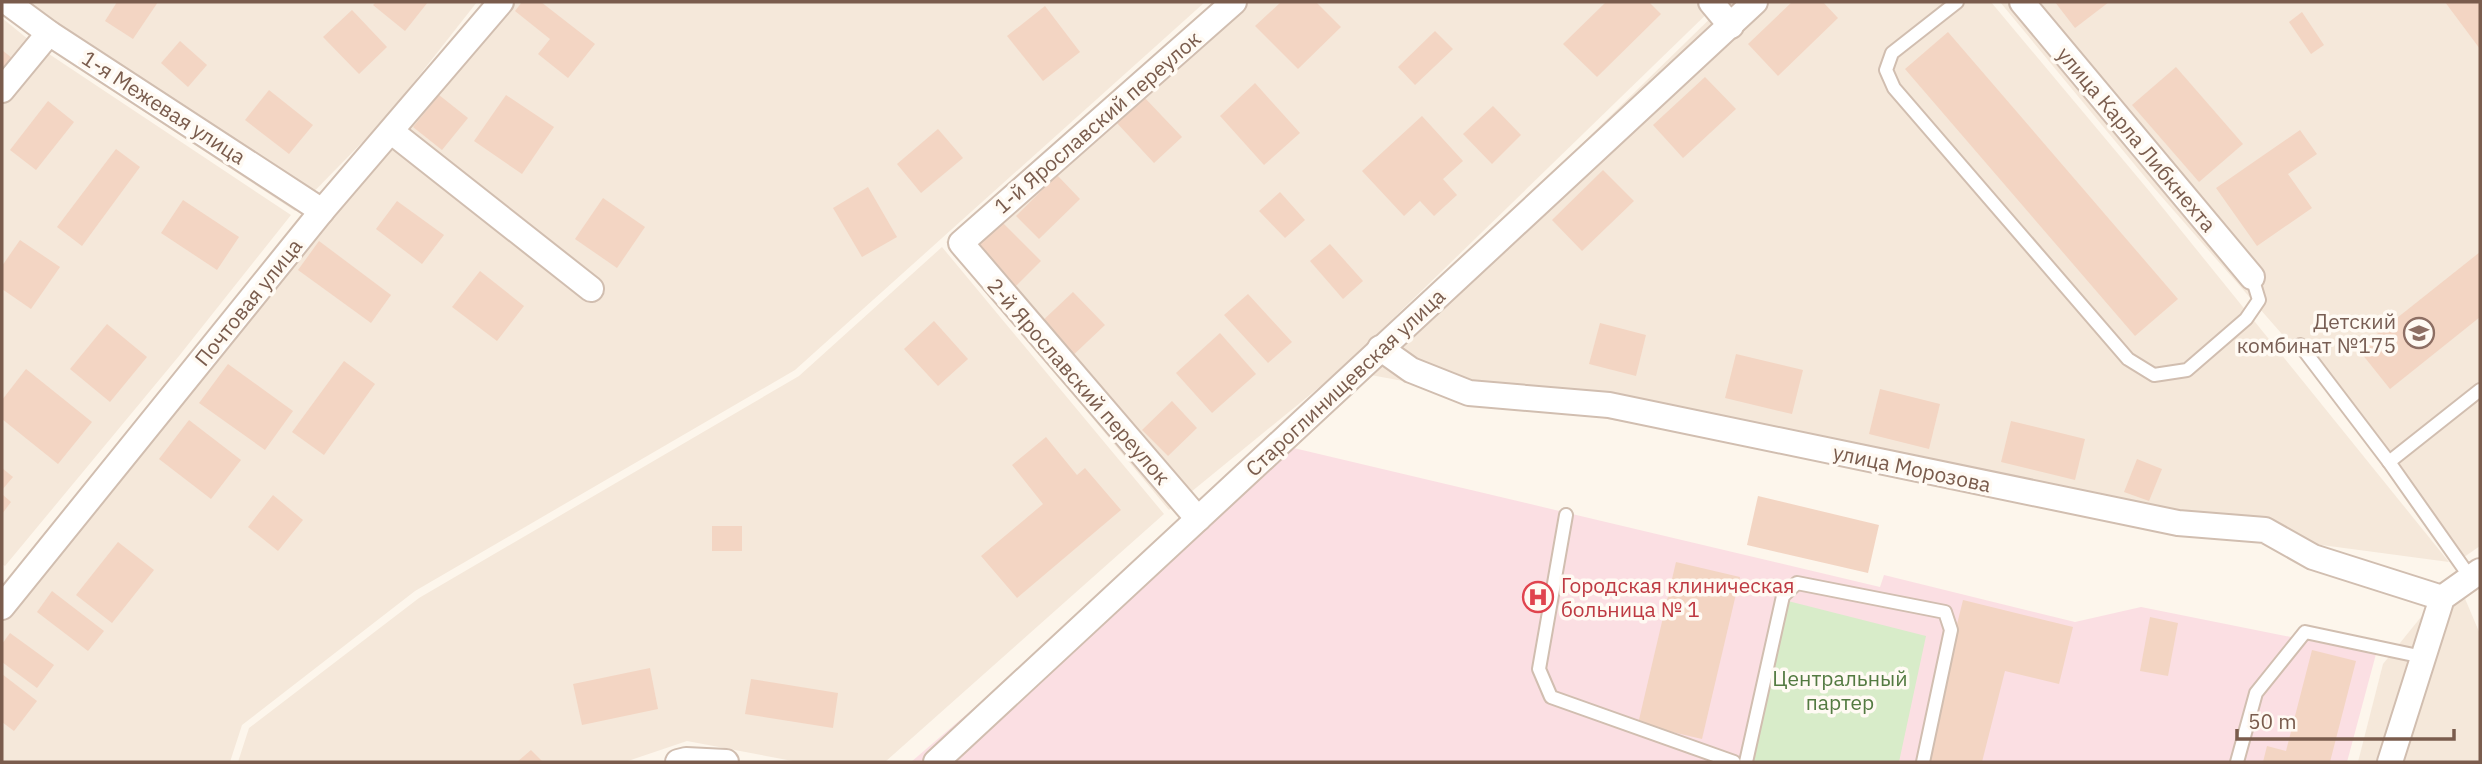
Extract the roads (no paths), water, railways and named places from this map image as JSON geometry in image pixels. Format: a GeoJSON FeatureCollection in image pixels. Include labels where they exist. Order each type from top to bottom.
{"type":"FeatureCollection","features":[{"type":"Feature","properties":{"kind":"street","name":"1-я Межевая улица"},"geometry":{"type":"LineString","coordinates":[[7,2],[49,33],[322,211]]}},
{"type":"Feature","properties":{"kind":"street","name":"Почтовая улица"},"geometry":{"type":"LineString","coordinates":[[5,597],[322,211],[501,2]]}},
{"type":"Feature","properties":{"kind":"street","name":"1-й Ярославский переулок"},"geometry":{"type":"LineString","coordinates":[[961,243],[1234,2]]}},
{"type":"Feature","properties":{"kind":"street"},"geometry":{"type":"LineString","coordinates":[[1711,2],[1731,26]]}},
{"type":"Feature","properties":{"kind":"street","name":"Староглинищевская улица"},"geometry":{"type":"LineString","coordinates":[[936,762],[1755,2]]}},
{"type":"Feature","properties":{"kind":"street","name":"улица Карла Либкнехта"},"geometry":{"type":"LineString","coordinates":[[2021,2],[2252,277]]}},
{"type":"Feature","properties":{"kind":"street"},"geometry":{"type":"LineString","coordinates":[[2,90],[49,33]]}},
{"type":"Feature","properties":{"kind":"street"},"geometry":{"type":"LineString","coordinates":[[392,132],[592,289]]}},
{"type":"Feature","properties":{"kind":"street","name":"2-й Ярославский переулок"},"geometry":{"type":"LineString","coordinates":[[961,243],[1198,519]]}},
{"type":"Feature","properties":{"kind":"street","name":"улица Морозова"},"geometry":{"type":"LineString","coordinates":[[1380,348],[1410,370],[1469,393],[1609,405],[2178,523],[2265,530],[2313,557],[2442,598]]}},
{"type":"Feature","properties":{"kind":"street"},"geometry":{"type":"LineString","coordinates":[[2390,762],[2442,598],[2477,580]]}},
{"type":"Feature","properties":{"kind":"street"},"geometry":{"type":"LineString","coordinates":[[678,762],[726,762]]}},
{"type":"Feature","properties":{"kind":"lane"},"geometry":{"type":"LineString","coordinates":[[1957,2],[1892,53],[1886,70],[1894,88],[2127,359],[2154,375],[2187,370],[2246,319],[2259,300],[2252,277]]}},
{"type":"Feature","properties":{"kind":"lane"},"geometry":{"type":"LineString","coordinates":[[2300,345],[2477,580]]}},
{"type":"Feature","properties":{"kind":"lane"},"geometry":{"type":"LineString","coordinates":[[2389,461],[2480,390]]}},
{"type":"Feature","properties":{"kind":"lane"},"geometry":{"type":"LineString","coordinates":[[1566,516],[1539,668],[1551,697],[1734,762]]}},
{"type":"Feature","properties":{"kind":"lane"},"geometry":{"type":"LineString","coordinates":[[1746,762],[1783,596],[1797,583],[1945,612],[1951,630],[1923,762]]}},
{"type":"Feature","properties":{"kind":"lane"},"geometry":{"type":"LineString","coordinates":[[2237,762],[2256,693],[2305,632],[2423,657]]}},
{"type":"Feature","properties":{"kind":"place","name":"Детский комбинат №175"},"geometry":{"type":"Point","coordinates":[2419,333]}},
{"type":"Feature","properties":{"kind":"place","name":"Городская клиническая больница № 1"},"geometry":{"type":"Point","coordinates":[1538,597]}},
{"type":"Feature","properties":{"kind":"park label","name":"Центральный партер"},"geometry":{"type":"Point","coordinates":[1840,690]}}]}
